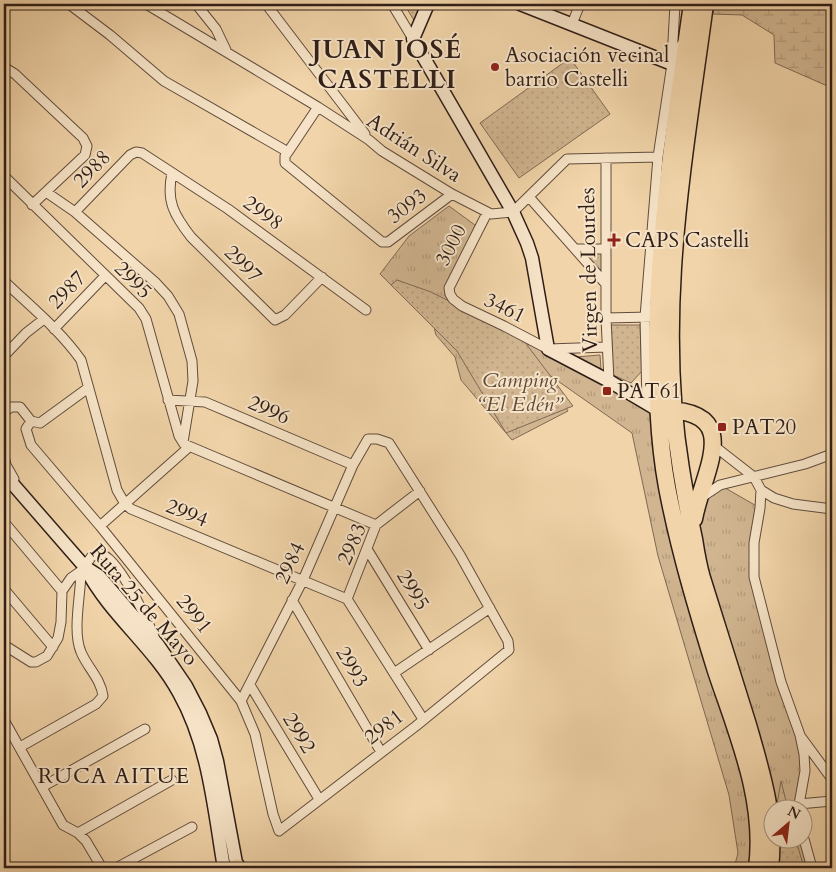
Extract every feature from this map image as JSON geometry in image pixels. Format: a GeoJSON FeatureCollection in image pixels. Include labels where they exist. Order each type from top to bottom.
{"type":"FeatureCollection","features":[{"type":"Feature","properties":{"kind":"highway"},"geometry":{"type":"LineString","coordinates":[[692,4],[651,317],[667,487],[690,589],[746,763],[754,796],[758,826],[757,868]]}},
{"type":"Feature","properties":{"kind":"highway"},"geometry":{"type":"LineString","coordinates":[[705,4],[675,228],[670,317],[659,408],[693,533],[701,575],[738,693],[768,799],[771,822],[770,868]]}},
{"type":"Feature","properties":{"kind":"highway"},"geometry":{"type":"LineString","coordinates":[[659,408],[692,413],[701,418],[711,431],[713,446],[707,474],[698,501],[693,533]]}},
{"type":"Feature","properties":{"kind":"main road"},"geometry":{"type":"LineString","coordinates":[[428,4],[413,39],[513,212],[532,258],[548,349],[659,408]]}},
{"type":"Feature","properties":{"kind":"main road"},"geometry":{"type":"LineString","coordinates":[[520,4],[672,64]]}},
{"type":"Feature","properties":{"kind":"main road","name":"Ruta 25 de Mayo"},"geometry":{"type":"LineString","coordinates":[[4,474],[83,569],[99,576],[158,645],[186,686],[200,712],[211,739],[233,868]]}},
{"type":"Feature","properties":{"kind":"main road"},"geometry":{"type":"LineString","coordinates":[[83,569],[163,668],[179,692],[201,742],[233,868]]}},
{"type":"Feature","properties":{"kind":"street"},"geometry":{"type":"LineString","coordinates":[[69,4],[110,35],[164,81],[288,152],[318,107]]}},
{"type":"Feature","properties":{"kind":"street","name":"Adrián Silva"},"geometry":{"type":"LineString","coordinates":[[146,4],[226,50],[369,140],[382,151],[487,213]]}},
{"type":"Feature","properties":{"kind":"street"},"geometry":{"type":"LineString","coordinates":[[196,4],[216,29],[226,50]]}},
{"type":"Feature","properties":{"kind":"street"},"geometry":{"type":"LineString","coordinates":[[266,4],[369,140]]}},
{"type":"Feature","properties":{"kind":"street"},"geometry":{"type":"LineString","coordinates":[[392,4],[413,39]]}},
{"type":"Feature","properties":{"kind":"street"},"geometry":{"type":"LineString","coordinates":[[572,24],[580,4]]}},
{"type":"Feature","properties":{"kind":"street"},"geometry":{"type":"LineString","coordinates":[[606,318],[651,317],[658,156],[672,64],[674,4]]}},
{"type":"Feature","properties":{"kind":"street"},"geometry":{"type":"LineString","coordinates":[[672,64],[688,35]]}},
{"type":"Feature","properties":{"kind":"street"},"geometry":{"type":"LineString","coordinates":[[4,70],[7,69],[16,74],[83,138],[87,146],[85,155],[32,205]]}},
{"type":"Feature","properties":{"kind":"street","name":"2998"},"geometry":{"type":"LineString","coordinates":[[136,152],[142,153],[228,209],[366,310]]}},
{"type":"Feature","properties":{"kind":"street","name":"2988"},"geometry":{"type":"LineString","coordinates":[[75,212],[130,155],[136,152]]}},
{"type":"Feature","properties":{"kind":"street","name":"3093"},"geometry":{"type":"LineString","coordinates":[[288,152],[285,156],[285,163],[382,242],[388,242],[452,194]]}},
{"type":"Feature","properties":{"kind":"street"},"geometry":{"type":"LineString","coordinates":[[487,213],[513,212],[567,159],[658,156]]}},
{"type":"Feature","properties":{"kind":"street","name":"Virgen de Lourdes"},"geometry":{"type":"LineString","coordinates":[[606,158],[605,283],[609,381]]}},
{"type":"Feature","properties":{"kind":"street","name":"2997"},"geometry":{"type":"LineString","coordinates":[[172,172],[171,202],[174,212],[182,225],[275,320],[285,316],[322,278]]}},
{"type":"Feature","properties":{"kind":"street","name":"2995"},"geometry":{"type":"LineString","coordinates":[[4,176],[139,308],[146,319],[178,436],[186,444]]}},
{"type":"Feature","properties":{"kind":"street","name":"2995"},"geometry":{"type":"LineString","coordinates":[[46,192],[75,212],[140,267],[168,296],[179,314],[192,361],[194,382],[186,444]]}},
{"type":"Feature","properties":{"kind":"street"},"geometry":{"type":"LineString","coordinates":[[529,197],[605,283]]}},
{"type":"Feature","properties":{"kind":"street","name":"3000"},"geometry":{"type":"LineString","coordinates":[[450,294],[449,288],[487,213]]}},
{"type":"Feature","properties":{"kind":"street"},"geometry":{"type":"LineString","coordinates":[[576,249],[605,249]]}},
{"type":"Feature","properties":{"kind":"street","name":"2987"},"geometry":{"type":"LineString","coordinates":[[54,329],[105,276]]}},
{"type":"Feature","properties":{"kind":"street"},"geometry":{"type":"LineString","coordinates":[[4,281],[54,329],[81,360],[117,490],[125,504]]}},
{"type":"Feature","properties":{"kind":"street","name":"3461"},"geometry":{"type":"LineString","coordinates":[[450,294],[453,300],[462,306],[548,349]]}},
{"type":"Feature","properties":{"kind":"street","name":"2987"},"geometry":{"type":"LineString","coordinates":[[4,356],[26,333],[44,319]]}},
{"type":"Feature","properties":{"kind":"street"},"geometry":{"type":"LineString","coordinates":[[548,349],[607,348]]}},
{"type":"Feature","properties":{"kind":"street"},"geometry":{"type":"LineString","coordinates":[[4,412],[11,407],[20,407],[31,421],[40,423],[88,388]]}},
{"type":"Feature","properties":{"kind":"street","name":"2996"},"geometry":{"type":"LineString","coordinates":[[168,400],[205,402],[353,465]]}},
{"type":"Feature","properties":{"kind":"street","name":"2991"},"geometry":{"type":"LineString","coordinates":[[31,421],[26,430],[31,445],[100,526],[241,701],[254,734],[273,814],[279,831]]}},
{"type":"Feature","properties":{"kind":"street","name":"2984"},"geometry":{"type":"LineString","coordinates":[[241,701],[303,580],[353,465],[368,440],[377,439],[389,443],[420,491]]}},
{"type":"Feature","properties":{"kind":"street"},"geometry":{"type":"LineString","coordinates":[[100,526],[186,444],[376,525]]}},
{"type":"Feature","properties":{"kind":"street"},"geometry":{"type":"LineString","coordinates":[[713,446],[754,477],[761,490],[754,543],[754,577],[781,682],[800,735],[804,754],[800,800]]}},
{"type":"Feature","properties":{"kind":"street"},"geometry":{"type":"LineString","coordinates":[[698,501],[720,485],[805,464],[832,454]]}},
{"type":"Feature","properties":{"kind":"street"},"geometry":{"type":"LineString","coordinates":[[4,456],[10,473],[24,497]]}},
{"type":"Feature","properties":{"kind":"street"},"geometry":{"type":"LineString","coordinates":[[761,490],[785,502],[832,509]]}},
{"type":"Feature","properties":{"kind":"street"},"geometry":{"type":"LineString","coordinates":[[394,673],[490,608],[420,491]]}},
{"type":"Feature","properties":{"kind":"street","name":"2983"},"geometry":{"type":"LineString","coordinates":[[347,599],[376,525],[420,491]]}},
{"type":"Feature","properties":{"kind":"street","name":"2994"},"geometry":{"type":"LineString","coordinates":[[125,504],[131,509],[347,599]]}},
{"type":"Feature","properties":{"kind":"street"},"geometry":{"type":"LineString","coordinates":[[4,522],[62,591]]}},
{"type":"Feature","properties":{"kind":"street","name":"2995"},"geometry":{"type":"LineString","coordinates":[[367,549],[429,650]]}},
{"type":"Feature","properties":{"kind":"street"},"geometry":{"type":"LineString","coordinates":[[4,645],[31,662],[36,662],[47,656],[58,638],[61,622],[62,591],[71,578],[83,569],[92,556],[100,554],[107,557],[131,589],[158,645]]}},
{"type":"Feature","properties":{"kind":"street"},"geometry":{"type":"LineString","coordinates":[[20,746],[96,704],[102,696],[102,687],[81,652],[78,641],[78,603],[83,569]]}},
{"type":"Feature","properties":{"kind":"street"},"geometry":{"type":"LineString","coordinates":[[4,588],[53,647]]}},
{"type":"Feature","properties":{"kind":"street"},"geometry":{"type":"LineString","coordinates":[[347,599],[422,719]]}},
{"type":"Feature","properties":{"kind":"street","name":"2993"},"geometry":{"type":"LineString","coordinates":[[292,600],[381,752]]}},
{"type":"Feature","properties":{"kind":"street","name":"2981"},"geometry":{"type":"LineString","coordinates":[[279,831],[510,650],[503,630],[490,608]]}},
{"type":"Feature","properties":{"kind":"street","name":"2992"},"geometry":{"type":"LineString","coordinates":[[250,685],[319,799]]}},
{"type":"Feature","properties":{"kind":"street"},"geometry":{"type":"LineString","coordinates":[[4,720],[63,825],[78,833],[86,841],[101,868]]}},
{"type":"Feature","properties":{"kind":"street"},"geometry":{"type":"LineString","coordinates":[[42,787],[145,729]]}},
{"type":"Feature","properties":{"kind":"street"},"geometry":{"type":"LineString","coordinates":[[800,735],[832,778]]}},
{"type":"Feature","properties":{"kind":"street"},"geometry":{"type":"LineString","coordinates":[[78,833],[172,780]]}},
{"type":"Feature","properties":{"kind":"street"},"geometry":{"type":"LineString","coordinates":[[814,804],[832,801]]}},
{"type":"Feature","properties":{"kind":"street"},"geometry":{"type":"LineString","coordinates":[[116,868],[192,826]]}},
{"type":"Feature","properties":{"kind":"street"},"geometry":{"type":"LineString","coordinates":[[807,850],[812,868]]}},
{"type":"Feature","properties":{"kind":"green space"},"geometry":{"type":"Polygon","coordinates":[[[404,4],[423,4],[415,22],[404,4]]]}},
{"type":"Feature","properties":{"kind":"green space"},"geometry":{"type":"Polygon","coordinates":[[[715,4],[832,4],[832,88],[775,63],[774,35],[742,15],[713,14],[715,4]]]}},
{"type":"Feature","properties":{"kind":"green space"},"geometry":{"type":"Polygon","coordinates":[[[570,58],[610,114],[519,178],[480,123],[570,58]]]}},
{"type":"Feature","properties":{"kind":"green space"},"geometry":{"type":"Polygon","coordinates":[[[449,206],[479,228],[449,288],[453,300],[673,410],[681,470],[698,501],[720,485],[760,508],[754,577],[804,754],[799,800],[764,800],[764,850],[807,850],[812,868],[734,868],[738,853],[729,795],[658,556],[632,433],[545,372],[540,371],[568,411],[512,440],[461,380],[455,357],[436,335],[434,327],[380,274],[409,236],[449,206]]]}},
{"type":"Feature","properties":{"kind":"green space"},"geometry":{"type":"Polygon","coordinates":[[[583,253],[603,253],[603,275],[583,253]]]}},
{"type":"Feature","properties":{"kind":"green space","name":"Camping “El Edén”"},"geometry":{"type":"Polygon","coordinates":[[[397,280],[431,292],[521,337],[573,406],[506,433],[457,351],[391,285],[397,280]]]}},
{"type":"Feature","properties":{"kind":"green space"},"geometry":{"type":"Polygon","coordinates":[[[611,325],[640,325],[642,371],[631,383],[613,375],[611,325]]]}},
{"type":"Feature","properties":{"kind":"green space"},"geometry":{"type":"Polygon","coordinates":[[[600,355],[601,369],[576,357],[600,355]]]}},
{"type":"Feature","properties":{"kind":"green space"},"geometry":{"type":"Polygon","coordinates":[[[781,781],[786,800],[778,800],[781,781]]]}},
{"type":"Feature","properties":{"kind":"green space"},"geometry":{"type":"Polygon","coordinates":[[[776,850],[799,850],[804,868],[775,868],[776,850]]]}},
{"type":"Feature","properties":{"kind":"waterway"},"geometry":{"type":"LineString","coordinates":[[828,4],[832,6]]}},
{"type":"Feature","properties":{"kind":"place","name":"Asociación vecinal barrio Castelli"},"geometry":{"type":"Point","coordinates":[495,67]}},
{"type":"Feature","properties":{"kind":"place","name":"CAPS Castelli"},"geometry":{"type":"Point","coordinates":[614,240]}},
{"type":"Feature","properties":{"kind":"place","name":"PAT61"},"geometry":{"type":"Point","coordinates":[607,391]}},
{"type":"Feature","properties":{"kind":"place","name":"PAT20"},"geometry":{"type":"Point","coordinates":[722,427]}},
{"type":"Feature","properties":{"kind":"district","name":"JUAN JOSÉ CASTELLI"},"geometry":{"type":"Point","coordinates":[387,64]}},
{"type":"Feature","properties":{"kind":"district","name":"RUCA AITUE"},"geometry":{"type":"Point","coordinates":[114,776]}}]}
